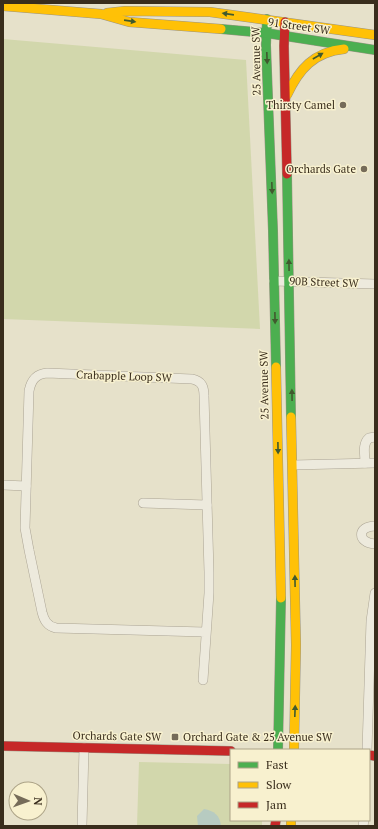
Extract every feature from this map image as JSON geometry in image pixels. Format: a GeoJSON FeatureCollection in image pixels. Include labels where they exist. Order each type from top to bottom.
{"type":"FeatureCollection","features":[{"type":"Feature","properties":{"kind":"main road","name":"91 Street SW"},"geometry":{"type":"LineString","coordinates":[[3,6],[101,14],[129,22],[266,33],[375,50]]}},
{"type":"Feature","properties":{"kind":"main road","name":"91 Street SW"},"geometry":{"type":"LineString","coordinates":[[101,14],[125,11],[210,12],[375,35]]}},
{"type":"Feature","properties":{"kind":"main road","name":"25 Avenue SW"},"geometry":{"type":"LineString","coordinates":[[266,19],[274,231],[281,608],[278,749]]}},
{"type":"Feature","properties":{"kind":"main road"},"geometry":{"type":"LineString","coordinates":[[285,22],[284,36],[296,645],[294,749]]}},
{"type":"Feature","properties":{"kind":"main road"},"geometry":{"type":"LineString","coordinates":[[286,97],[293,81],[307,63],[321,54],[340,49],[364,48]]}},
{"type":"Feature","properties":{"kind":"main road","name":"Orchards Gate SW"},"geometry":{"type":"LineString","coordinates":[[3,746],[230,751]]}},
{"type":"Feature","properties":{"kind":"street","name":"90B Street SW"},"geometry":{"type":"LineString","coordinates":[[274,280],[375,284]]}},
{"type":"Feature","properties":{"kind":"street","name":"Crabapple Loop SW"},"geometry":{"type":"LineString","coordinates":[[203,680],[209,586],[204,393],[201,383],[192,379],[47,373],[37,375],[32,382],[29,391],[25,517],[26,538],[42,612],[46,621],[50,626],[56,628],[205,632]]}},
{"type":"Feature","properties":{"kind":"street"},"geometry":{"type":"LineString","coordinates":[[365,463],[364,448],[366,442],[369,438],[375,437]]}},
{"type":"Feature","properties":{"kind":"street"},"geometry":{"type":"LineString","coordinates":[[293,465],[375,463]]}},
{"type":"Feature","properties":{"kind":"street"},"geometry":{"type":"LineString","coordinates":[[3,485],[26,486]]}},
{"type":"Feature","properties":{"kind":"street"},"geometry":{"type":"LineString","coordinates":[[143,503],[207,505]]}},
{"type":"Feature","properties":{"kind":"street"},"geometry":{"type":"LineString","coordinates":[[375,526],[366,527],[362,535],[362,538],[366,542],[375,544]]}},
{"type":"Feature","properties":{"kind":"street"},"geometry":{"type":"LineString","coordinates":[[367,749],[371,621],[375,593]]}},
{"type":"Feature","properties":{"kind":"street"},"geometry":{"type":"LineString","coordinates":[[82,826],[84,748]]}},
{"type":"Feature","properties":{"kind":"green space"},"geometry":{"type":"Polygon","coordinates":[[[3,39],[246,60],[260,329],[3,319],[3,39]]]}},
{"type":"Feature","properties":{"kind":"green space"},"geometry":{"type":"Polygon","coordinates":[[[139,762],[230,764],[230,821],[262,821],[262,826],[137,826],[139,762]]]}},
{"type":"Feature","properties":{"kind":"shaded area"},"geometry":{"type":"Polygon","coordinates":[[[204,809],[211,811],[218,816],[221,826],[198,826],[197,816],[204,809]]]}},
{"type":"Feature","properties":{"kind":"traffic: fast"},"geometry":{"type":"LineString","coordinates":[[267,19],[266,45],[273,231],[276,367]]}},
{"type":"Feature","properties":{"kind":"traffic: fast"},"geometry":{"type":"LineString","coordinates":[[221,29],[266,33],[375,50]]}},
{"type":"Feature","properties":{"kind":"traffic: fast"},"geometry":{"type":"LineString","coordinates":[[287,174],[291,417]]}},
{"type":"Feature","properties":{"kind":"traffic: fast"},"geometry":{"type":"LineString","coordinates":[[278,749],[281,598]]}},
{"type":"Feature","properties":{"kind":"traffic: slow"},"geometry":{"type":"LineString","coordinates":[[3,6],[101,14],[129,22],[221,29]]}},
{"type":"Feature","properties":{"kind":"traffic: slow"},"geometry":{"type":"LineString","coordinates":[[107,13],[125,11],[210,12],[375,35]]}},
{"type":"Feature","properties":{"kind":"traffic: slow"},"geometry":{"type":"LineString","coordinates":[[287,95],[297,77],[309,63],[324,54],[344,49]]}},
{"type":"Feature","properties":{"kind":"traffic: slow"},"geometry":{"type":"LineString","coordinates":[[276,367],[281,598]]}},
{"type":"Feature","properties":{"kind":"traffic: slow"},"geometry":{"type":"LineString","coordinates":[[291,417],[296,645],[294,749]]}},
{"type":"Feature","properties":{"kind":"traffic: slow"},"geometry":{"type":"LineString","coordinates":[[291,821],[291,826]]}},
{"type":"Feature","properties":{"kind":"traffic: jam"},"geometry":{"type":"LineString","coordinates":[[285,22],[284,46],[287,174]]}},
{"type":"Feature","properties":{"kind":"traffic: jam"},"geometry":{"type":"LineString","coordinates":[[3,746],[230,751]]}},
{"type":"Feature","properties":{"kind":"traffic: jam"},"geometry":{"type":"LineString","coordinates":[[370,755],[375,756]]}},
{"type":"Feature","properties":{"kind":"traffic: jam"},"geometry":{"type":"LineString","coordinates":[[275,826],[276,821]]}},
{"type":"Feature","properties":{"kind":"place","name":"Thirsty Camel"},"geometry":{"type":"Point","coordinates":[343,105]}},
{"type":"Feature","properties":{"kind":"place","name":"Orchards Gate"},"geometry":{"type":"Point","coordinates":[364,169]}},
{"type":"Feature","properties":{"kind":"place","name":"Orchard Gate & 25 Avenue SW"},"geometry":{"type":"Point","coordinates":[175,737]}}]}
